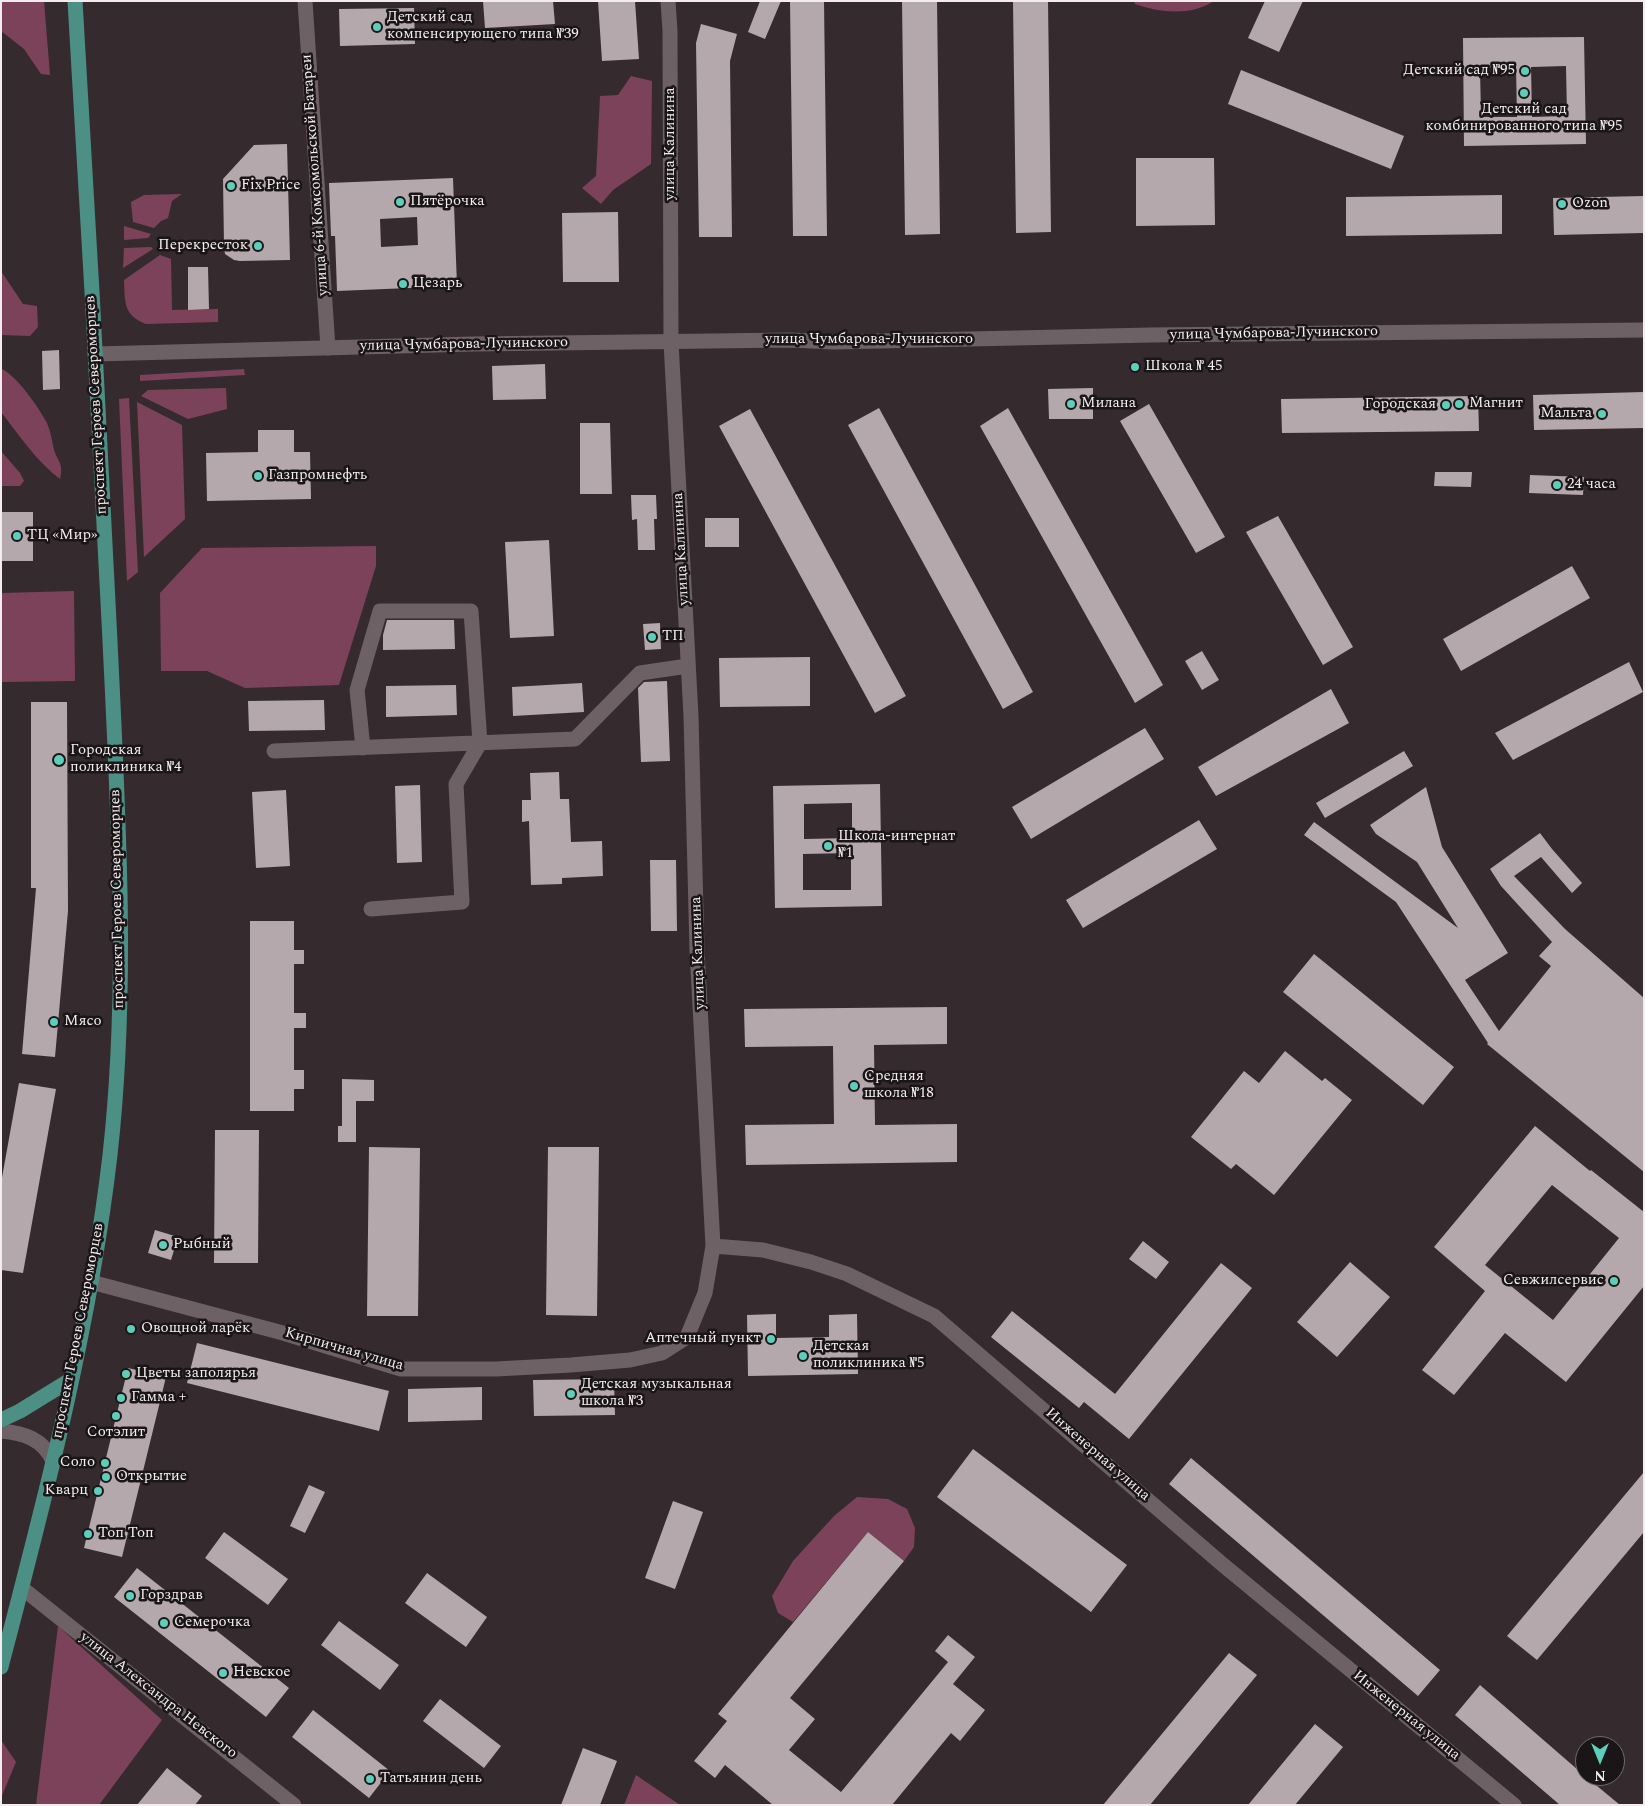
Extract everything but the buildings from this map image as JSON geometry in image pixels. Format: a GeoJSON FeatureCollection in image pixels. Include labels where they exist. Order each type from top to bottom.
{"type":"FeatureCollection","features":[{"type":"Feature","properties":{"kind":"main road","name":"проспект Героев Североморцев"},"geometry":{"type":"LineString","coordinates":[[1,1667],[53,1462],[91,1282],[110,1154],[121,1003],[117,802],[75,1]]}},
{"type":"Feature","properties":{"kind":"main road"},"geometry":{"type":"LineString","coordinates":[[1,1420],[20,1411],[72,1379]]}},
{"type":"Feature","properties":{"kind":"street","name":"улица 6-й Комсомольской Батареи"},"geometry":{"type":"LineString","coordinates":[[305,1],[328,348]]}},
{"type":"Feature","properties":{"kind":"street","name":"улица Калинина"},"geometry":{"type":"LineString","coordinates":[[668,1],[670,41],[671,342],[688,666],[698,950],[713,1246]]}},
{"type":"Feature","properties":{"kind":"street","name":"улица Чумбарова-Лучинского"},"geometry":{"type":"LineString","coordinates":[[94,354],[790,340],[834,342],[1123,335],[1644,330]]}},
{"type":"Feature","properties":{"kind":"street"},"geometry":{"type":"LineString","coordinates":[[362,748],[357,690],[380,611],[471,611],[480,743],[456,784],[462,902],[371,909]]}},
{"type":"Feature","properties":{"kind":"street"},"geometry":{"type":"LineString","coordinates":[[274,751],[575,740],[640,673],[688,666]]}},
{"type":"Feature","properties":{"kind":"street","name":"Кирпичная улица"},"geometry":{"type":"LineString","coordinates":[[91,1282],[283,1333],[401,1369],[496,1369],[630,1360],[662,1352],[687,1337],[706,1293],[713,1246]]}},
{"type":"Feature","properties":{"kind":"street","name":"Инженерная улица"},"geometry":{"type":"LineString","coordinates":[[713,1246],[763,1250],[811,1262],[847,1274],[934,1316],[1222,1564],[1514,1805]]}},
{"type":"Feature","properties":{"kind":"street"},"geometry":{"type":"LineString","coordinates":[[1,1431],[16,1433],[35,1440],[44,1448],[53,1462]]}},
{"type":"Feature","properties":{"kind":"street","name":"улица Александра Невского"},"geometry":{"type":"LineString","coordinates":[[22,1588],[294,1805]]}},
{"type":"Feature","properties":{"kind":"shaded area"},"geometry":{"type":"Polygon","coordinates":[[[1,1],[44,1],[50,75],[41,74],[24,49],[1,31],[1,1]]]}},
{"type":"Feature","properties":{"kind":"shaded area"},"geometry":{"type":"Polygon","coordinates":[[[1134,1],[1214,1],[1196,9],[1176,12],[1145,7],[1135,4],[1134,1]]]}},
{"type":"Feature","properties":{"kind":"shaded area"},"geometry":{"type":"Polygon","coordinates":[[[631,76],[652,81],[651,164],[613,190],[601,204],[582,188],[596,176],[600,96],[618,95],[631,76]]]}},
{"type":"Feature","properties":{"kind":"shaded area"},"geometry":{"type":"Polygon","coordinates":[[[182,194],[172,201],[168,218],[161,221],[154,228],[133,222],[131,202],[144,195],[182,194]]]}},
{"type":"Feature","properties":{"kind":"shaded area"},"geometry":{"type":"Polygon","coordinates":[[[124,226],[151,234],[148,238],[124,240],[124,226]]]}},
{"type":"Feature","properties":{"kind":"shaded area"},"geometry":{"type":"Polygon","coordinates":[[[151,247],[153,249],[123,268],[124,248],[151,247]]]}},
{"type":"Feature","properties":{"kind":"shaded area"},"geometry":{"type":"Polygon","coordinates":[[[160,255],[171,259],[172,310],[218,309],[218,322],[146,324],[129,312],[125,301],[124,280],[160,255]]]}},
{"type":"Feature","properties":{"kind":"shaded area"},"geometry":{"type":"Polygon","coordinates":[[[1,271],[23,304],[37,306],[38,327],[30,336],[1,335],[1,271]]]}},
{"type":"Feature","properties":{"kind":"shaded area"},"geometry":{"type":"Polygon","coordinates":[[[2,369],[21,386],[47,423],[54,450],[61,466],[60,479],[36,456],[1,412],[2,369]]]}},
{"type":"Feature","properties":{"kind":"shaded area"},"geometry":{"type":"Polygon","coordinates":[[[244,369],[245,375],[140,381],[140,375],[244,369]]]}},
{"type":"Feature","properties":{"kind":"shaded area"},"geometry":{"type":"Polygon","coordinates":[[[226,388],[227,409],[188,419],[141,396],[148,390],[226,388]]]}},
{"type":"Feature","properties":{"kind":"shaded area"},"geometry":{"type":"Polygon","coordinates":[[[129,398],[138,572],[127,581],[119,399],[129,398]]]}},
{"type":"Feature","properties":{"kind":"shaded area"},"geometry":{"type":"Polygon","coordinates":[[[137,402],[182,425],[185,519],[144,557],[137,402]]]}},
{"type":"Feature","properties":{"kind":"shaded area"},"geometry":{"type":"Polygon","coordinates":[[[1,451],[20,473],[24,481],[20,486],[1,486],[1,451]]]}},
{"type":"Feature","properties":{"kind":"shaded area"},"geometry":{"type":"Polygon","coordinates":[[[376,546],[376,566],[339,685],[245,688],[207,671],[161,671],[160,593],[202,548],[376,546]]]}},
{"type":"Feature","properties":{"kind":"shaded area"},"geometry":{"type":"Polygon","coordinates":[[[74,591],[75,681],[1,682],[1,593],[74,591]]]}},
{"type":"Feature","properties":{"kind":"shaded area"},"geometry":{"type":"Polygon","coordinates":[[[857,1497],[888,1499],[907,1509],[915,1528],[914,1547],[904,1561],[868,1532],[793,1622],[778,1613],[772,1596],[793,1561],[834,1516],[857,1497]]]}},
{"type":"Feature","properties":{"kind":"shaded area"},"geometry":{"type":"Polygon","coordinates":[[[58,1626],[162,1720],[99,1805],[36,1805],[58,1626]]]}},
{"type":"Feature","properties":{"kind":"shaded area"},"geometry":{"type":"Polygon","coordinates":[[[1,1740],[16,1762],[1,1798],[1,1740]]]}},
{"type":"Feature","properties":{"kind":"shaded area"},"geometry":{"type":"Polygon","coordinates":[[[636,1775],[680,1805],[624,1805],[636,1775]]]}},
{"type":"Feature","properties":{"kind":"place","name":"Детский сад компенсирующего типа №39"},"geometry":{"type":"Point","coordinates":[377,27]}},
{"type":"Feature","properties":{"kind":"place","name":"Детский сад №95"},"geometry":{"type":"Point","coordinates":[1525,71]}},
{"type":"Feature","properties":{"kind":"place","name":"Детский сад комбинированного типа №95"},"geometry":{"type":"Point","coordinates":[1524,93]}},
{"type":"Feature","properties":{"kind":"place","name":"Fix Price"},"geometry":{"type":"Point","coordinates":[231,186]}},
{"type":"Feature","properties":{"kind":"place","name":"Пятёрочка"},"geometry":{"type":"Point","coordinates":[400,202]}},
{"type":"Feature","properties":{"kind":"place","name":"Ozon"},"geometry":{"type":"Point","coordinates":[1562,204]}},
{"type":"Feature","properties":{"kind":"place","name":"Перекресток"},"geometry":{"type":"Point","coordinates":[258,246]}},
{"type":"Feature","properties":{"kind":"place","name":"Цезарь"},"geometry":{"type":"Point","coordinates":[403,284]}},
{"type":"Feature","properties":{"kind":"place","name":"Школа № 45"},"geometry":{"type":"Point","coordinates":[1135,367]}},
{"type":"Feature","properties":{"kind":"place","name":"Милана"},"geometry":{"type":"Point","coordinates":[1071,404]}},
{"type":"Feature","properties":{"kind":"place","name":"Магнит"},"geometry":{"type":"Point","coordinates":[1459,404]}},
{"type":"Feature","properties":{"kind":"place","name":"Городская"},"geometry":{"type":"Point","coordinates":[1446,405]}},
{"type":"Feature","properties":{"kind":"place","name":"Мальта"},"geometry":{"type":"Point","coordinates":[1602,414]}},
{"type":"Feature","properties":{"kind":"place","name":"Газпромнефть"},"geometry":{"type":"Point","coordinates":[258,476]}},
{"type":"Feature","properties":{"kind":"place","name":"24 часа"},"geometry":{"type":"Point","coordinates":[1557,485]}},
{"type":"Feature","properties":{"kind":"place","name":"ТЦ «Мир»"},"geometry":{"type":"Point","coordinates":[17,536]}},
{"type":"Feature","properties":{"kind":"place","name":"ТП"},"geometry":{"type":"Point","coordinates":[652,637]}},
{"type":"Feature","properties":{"kind":"place","name":"Городская поликлиника №4"},"geometry":{"type":"Point","coordinates":[59,760]}},
{"type":"Feature","properties":{"kind":"place","name":"Школа-интернат №1"},"geometry":{"type":"Point","coordinates":[828,846]}},
{"type":"Feature","properties":{"kind":"place","name":"Мясо"},"geometry":{"type":"Point","coordinates":[54,1022]}},
{"type":"Feature","properties":{"kind":"place","name":"Средняя школа №18"},"geometry":{"type":"Point","coordinates":[854,1086]}},
{"type":"Feature","properties":{"kind":"place","name":"Рыбный"},"geometry":{"type":"Point","coordinates":[163,1245]}},
{"type":"Feature","properties":{"kind":"place","name":"Севжилсервис"},"geometry":{"type":"Point","coordinates":[1614,1281]}},
{"type":"Feature","properties":{"kind":"place","name":"Овощной ларёк"},"geometry":{"type":"Point","coordinates":[131,1329]}},
{"type":"Feature","properties":{"kind":"place","name":"Аптечный пункт"},"geometry":{"type":"Point","coordinates":[771,1339]}},
{"type":"Feature","properties":{"kind":"place","name":"Детская поликлиника №5"},"geometry":{"type":"Point","coordinates":[803,1356]}},
{"type":"Feature","properties":{"kind":"place","name":"Цветы заполярья"},"geometry":{"type":"Point","coordinates":[126,1374]}},
{"type":"Feature","properties":{"kind":"place","name":"Детская музыкальная школа №3"},"geometry":{"type":"Point","coordinates":[571,1394]}},
{"type":"Feature","properties":{"kind":"place","name":"Гамма +"},"geometry":{"type":"Point","coordinates":[121,1398]}},
{"type":"Feature","properties":{"kind":"place","name":"Сотэлит"},"geometry":{"type":"Point","coordinates":[116,1416]}},
{"type":"Feature","properties":{"kind":"place","name":"Соло"},"geometry":{"type":"Point","coordinates":[105,1463]}},
{"type":"Feature","properties":{"kind":"place","name":"Открытие"},"geometry":{"type":"Point","coordinates":[106,1477]}},
{"type":"Feature","properties":{"kind":"place","name":"Кварц"},"geometry":{"type":"Point","coordinates":[98,1491]}},
{"type":"Feature","properties":{"kind":"place","name":"Топ Топ"},"geometry":{"type":"Point","coordinates":[88,1534]}},
{"type":"Feature","properties":{"kind":"place","name":"Горздрав"},"geometry":{"type":"Point","coordinates":[130,1596]}},
{"type":"Feature","properties":{"kind":"place","name":"Семерочка"},"geometry":{"type":"Point","coordinates":[164,1623]}},
{"type":"Feature","properties":{"kind":"place","name":"Невское"},"geometry":{"type":"Point","coordinates":[223,1673]}},
{"type":"Feature","properties":{"kind":"place","name":"Татьянин день"},"geometry":{"type":"Point","coordinates":[370,1779]}}]}
